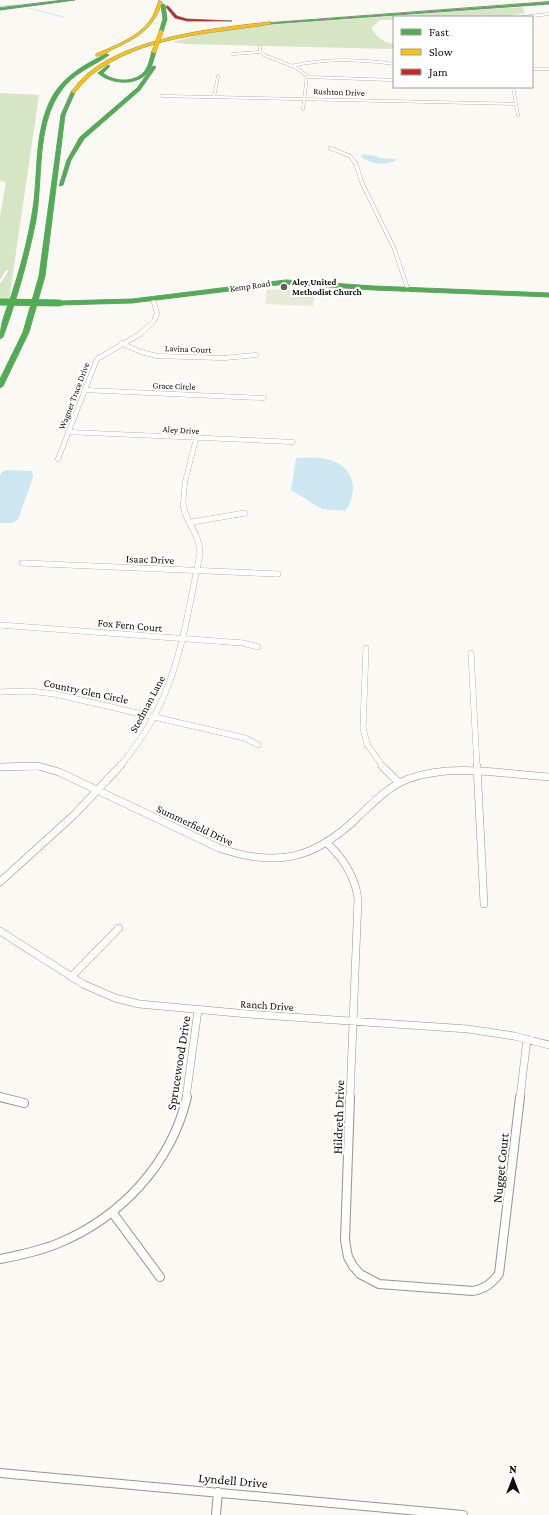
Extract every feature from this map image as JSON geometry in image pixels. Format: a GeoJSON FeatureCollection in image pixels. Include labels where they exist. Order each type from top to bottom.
{"type":"FeatureCollection","features":[{"type":"Feature","properties":{"kind":"main road"},"geometry":{"type":"LineString","coordinates":[[0,9],[73,0]]}},
{"type":"Feature","properties":{"kind":"main road"},"geometry":{"type":"LineString","coordinates":[[0,337],[12,307],[23,269],[37,192],[50,106],[63,84],[85,67],[118,50],[166,35],[209,26],[258,20],[546,0]]}},
{"type":"Feature","properties":{"kind":"main road"},"geometry":{"type":"LineString","coordinates":[[163,2],[180,18],[202,22],[350,14]]}},
{"type":"Feature","properties":{"kind":"main road"},"geometry":{"type":"LineString","coordinates":[[163,2],[169,20],[164,32],[157,50],[144,74],[139,77],[117,80],[105,78],[100,74],[103,70],[116,62],[149,47],[187,36],[230,27]]}},
{"type":"Feature","properties":{"kind":"main road"},"geometry":{"type":"LineString","coordinates":[[46,129],[44,113],[50,95],[58,84],[78,67],[148,26],[158,16],[163,2]]}},
{"type":"Feature","properties":{"kind":"main road"},"geometry":{"type":"LineString","coordinates":[[0,386],[26,332],[35,306],[42,276],[52,214],[63,115],[70,98],[81,82],[107,62],[134,51],[182,36],[230,27],[297,20],[549,3]]}},
{"type":"Feature","properties":{"kind":"main road"},"geometry":{"type":"LineString","coordinates":[[52,214],[68,162],[75,148],[94,126],[146,85],[152,73],[157,50]]}},
{"type":"Feature","properties":{"kind":"main road","name":"Kemp Road"},"geometry":{"type":"LineString","coordinates":[[0,302],[60,303],[153,299],[286,282],[320,282],[408,290],[549,295]]}},
{"type":"Feature","properties":{"kind":"street"},"geometry":{"type":"LineString","coordinates":[[533,16],[549,15]]}},
{"type":"Feature","properties":{"kind":"street"},"geometry":{"type":"LineString","coordinates":[[533,16],[549,15]]}},
{"type":"Feature","properties":{"kind":"street"},"geometry":{"type":"LineString","coordinates":[[260,47],[261,52]]}},
{"type":"Feature","properties":{"kind":"street"},"geometry":{"type":"LineString","coordinates":[[233,54],[261,52],[302,71],[308,77],[393,80]]}},
{"type":"Feature","properties":{"kind":"street"},"geometry":{"type":"LineString","coordinates":[[292,66],[312,61],[333,60],[393,64]]}},
{"type":"Feature","properties":{"kind":"street"},"geometry":{"type":"LineString","coordinates":[[533,69],[549,69]]}},
{"type":"Feature","properties":{"kind":"street"},"geometry":{"type":"LineString","coordinates":[[214,96],[218,76]]}},
{"type":"Feature","properties":{"kind":"street"},"geometry":{"type":"LineString","coordinates":[[303,109],[308,77]]}},
{"type":"Feature","properties":{"kind":"street"},"geometry":{"type":"LineString","coordinates":[[513,88],[518,115]]}},
{"type":"Feature","properties":{"kind":"street","name":"Rushton Drive"},"geometry":{"type":"LineString","coordinates":[[162,96],[305,98],[516,104]]}},
{"type":"Feature","properties":{"kind":"street"},"geometry":{"type":"LineString","coordinates":[[330,148],[336,152],[349,156],[358,165],[362,181],[393,244],[408,290]]}},
{"type":"Feature","properties":{"kind":"street"},"geometry":{"type":"LineString","coordinates":[[0,282],[7,271]]}},
{"type":"Feature","properties":{"kind":"street","name":"Wagner Trace Drive"},"geometry":{"type":"LineString","coordinates":[[58,459],[97,359],[121,343],[139,334],[152,324],[157,313],[153,299]]}},
{"type":"Feature","properties":{"kind":"street","name":"Lavina Court"},"geometry":{"type":"LineString","coordinates":[[121,343],[141,352],[157,356],[224,358],[256,355]]}},
{"type":"Feature","properties":{"kind":"street","name":"Grace Circle"},"geometry":{"type":"LineString","coordinates":[[84,390],[264,398]]}},
{"type":"Feature","properties":{"kind":"street","name":"Aley Drive"},"geometry":{"type":"LineString","coordinates":[[68,432],[196,439],[293,442]]}},
{"type":"Feature","properties":{"kind":"street","name":"Stedman Lane"},"geometry":{"type":"LineString","coordinates":[[0,882],[98,791],[130,755],[155,716],[172,678],[183,639],[200,545],[192,522],[183,505],[183,496],[196,439]]}},
{"type":"Feature","properties":{"kind":"street"},"geometry":{"type":"LineString","coordinates":[[192,522],[245,512]]}},
{"type":"Feature","properties":{"kind":"street","name":"Isaac Drive"},"geometry":{"type":"LineString","coordinates":[[22,563],[38,565],[278,574]]}},
{"type":"Feature","properties":{"kind":"street","name":"Fox Fern Court"},"geometry":{"type":"LineString","coordinates":[[0,625],[243,643],[258,647]]}},
{"type":"Feature","properties":{"kind":"street"},"geometry":{"type":"LineString","coordinates":[[366,648],[363,728],[365,740],[376,760],[399,783]]}},
{"type":"Feature","properties":{"kind":"street"},"geometry":{"type":"LineString","coordinates":[[471,653],[484,904]]}},
{"type":"Feature","properties":{"kind":"street","name":"Country Glen Circle"},"geometry":{"type":"LineString","coordinates":[[0,692],[43,692],[155,716],[245,738],[258,745]]}},
{"type":"Feature","properties":{"kind":"street","name":"Summerfield Drive"},"geometry":{"type":"LineString","coordinates":[[0,767],[25,765],[48,769],[219,848],[239,855],[263,858],[281,858],[307,852],[327,843],[340,834],[387,790],[399,783],[415,777],[434,773],[478,773],[549,777]]}},
{"type":"Feature","properties":{"kind":"street","name":"Hildreth Drive"},"geometry":{"type":"LineString","coordinates":[[327,843],[347,866],[358,892],[345,1240],[348,1257],[360,1274],[379,1284],[465,1292],[480,1290]]}},
{"type":"Feature","properties":{"kind":"street"},"geometry":{"type":"LineString","coordinates":[[71,977],[119,928]]}},
{"type":"Feature","properties":{"kind":"street","name":"Ranch Drive"},"geometry":{"type":"LineString","coordinates":[[0,931],[71,977],[96,991],[125,1001],[154,1006],[198,1010],[492,1031],[549,1045]]}},
{"type":"Feature","properties":{"kind":"street","name":"Sprucewood Drive"},"geometry":{"type":"LineString","coordinates":[[0,1259],[29,1253],[60,1243],[89,1228],[112,1212],[145,1181],[163,1156],[175,1133],[187,1093],[198,1010]]}},
{"type":"Feature","properties":{"kind":"street","name":"Nugget Court"},"geometry":{"type":"LineString","coordinates":[[480,1290],[494,1281],[501,1265],[527,1039]]}},
{"type":"Feature","properties":{"kind":"street"},"geometry":{"type":"LineString","coordinates":[[0,1097],[24,1103]]}},
{"type":"Feature","properties":{"kind":"street"},"geometry":{"type":"LineString","coordinates":[[112,1212],[160,1277]]}},
{"type":"Feature","properties":{"kind":"street","name":"Lyndell Drive"},"geometry":{"type":"LineString","coordinates":[[0,1473],[218,1492],[436,1514],[463,1515]]}},
{"type":"Feature","properties":{"kind":"street"},"geometry":{"type":"LineString","coordinates":[[216,1515],[218,1492]]}},
{"type":"Feature","properties":{"kind":"green space"},"geometry":{"type":"Polygon","coordinates":[[[522,7],[525,13],[509,16],[396,16],[522,7]]]}},
{"type":"Feature","properties":{"kind":"green space"},"geometry":{"type":"Polygon","coordinates":[[[393,16],[393,20],[380,20],[371,28],[381,39],[393,44],[393,49],[185,44],[173,42],[198,35],[256,26],[393,16]]]}},
{"type":"Feature","properties":{"kind":"green space"},"geometry":{"type":"Polygon","coordinates":[[[0,93],[39,95],[9,300],[0,300],[0,217],[6,182],[0,181],[0,93]]]}},
{"type":"Feature","properties":{"kind":"green space"},"geometry":{"type":"Polygon","coordinates":[[[267,289],[315,291],[313,306],[265,304],[267,289]]]}},
{"type":"Feature","properties":{"kind":"water"},"geometry":{"type":"Polygon","coordinates":[[[363,154],[376,156],[379,158],[396,159],[390,163],[378,164],[361,157],[363,154]]]}},
{"type":"Feature","properties":{"kind":"water"},"geometry":{"type":"Polygon","coordinates":[[[296,458],[329,460],[345,468],[352,480],[353,493],[349,505],[345,511],[322,509],[291,490],[296,458]]]}},
{"type":"Feature","properties":{"kind":"water"},"geometry":{"type":"Polygon","coordinates":[[[7,470],[32,471],[33,477],[18,520],[12,523],[0,523],[0,476],[2,472],[7,470]]]}},
{"type":"Feature","properties":{"kind":"waterway"},"geometry":{"type":"LineString","coordinates":[[0,6],[15,5]]}},
{"type":"Feature","properties":{"kind":"waterway"},"geometry":{"type":"LineString","coordinates":[[29,8],[63,17]]}},
{"type":"Feature","properties":{"kind":"traffic: fast"},"geometry":{"type":"LineString","coordinates":[[0,9],[73,0]]}},
{"type":"Feature","properties":{"kind":"traffic: fast"},"geometry":{"type":"LineString","coordinates":[[270,23],[549,3]]}},
{"type":"Feature","properties":{"kind":"traffic: fast"},"geometry":{"type":"LineString","coordinates":[[161,32],[165,19],[163,5]]}},
{"type":"Feature","properties":{"kind":"traffic: fast"},"geometry":{"type":"LineString","coordinates":[[108,66],[100,73],[110,79],[128,81],[139,77],[146,72],[154,51]]}},
{"type":"Feature","properties":{"kind":"traffic: fast"},"geometry":{"type":"LineString","coordinates":[[0,337],[12,304],[30,237],[38,189],[40,149],[49,110],[54,98],[70,78],[84,67],[107,55]]}},
{"type":"Feature","properties":{"kind":"traffic: fast"},"geometry":{"type":"LineString","coordinates":[[61,185],[69,160],[82,138],[101,120],[139,89],[154,67]]}},
{"type":"Feature","properties":{"kind":"traffic: fast"},"geometry":{"type":"LineString","coordinates":[[0,386],[26,332],[42,276],[63,115],[73,92]]}},
{"type":"Feature","properties":{"kind":"traffic: fast"},"geometry":{"type":"LineString","coordinates":[[60,303],[132,301],[286,282],[374,288],[549,295]]}},
{"type":"Feature","properties":{"kind":"traffic: fast"},"geometry":{"type":"LineString","coordinates":[[0,302],[60,303]]}},
{"type":"Feature","properties":{"kind":"traffic: slow"},"geometry":{"type":"LineString","coordinates":[[97,55],[136,36],[152,22],[157,13],[160,2]]}},
{"type":"Feature","properties":{"kind":"traffic: slow"},"geometry":{"type":"LineString","coordinates":[[73,92],[89,75],[110,61],[135,50],[192,34],[247,25],[270,23]]}},
{"type":"Feature","properties":{"kind":"traffic: slow"},"geometry":{"type":"LineString","coordinates":[[154,51],[161,32]]}},
{"type":"Feature","properties":{"kind":"traffic: jam"},"geometry":{"type":"LineString","coordinates":[[168,7],[176,17],[187,20],[230,21]]}},
{"type":"Feature","properties":{"kind":"place","name":"Aley United Methodist Church"},"geometry":{"type":"Point","coordinates":[284,287]}}]}
